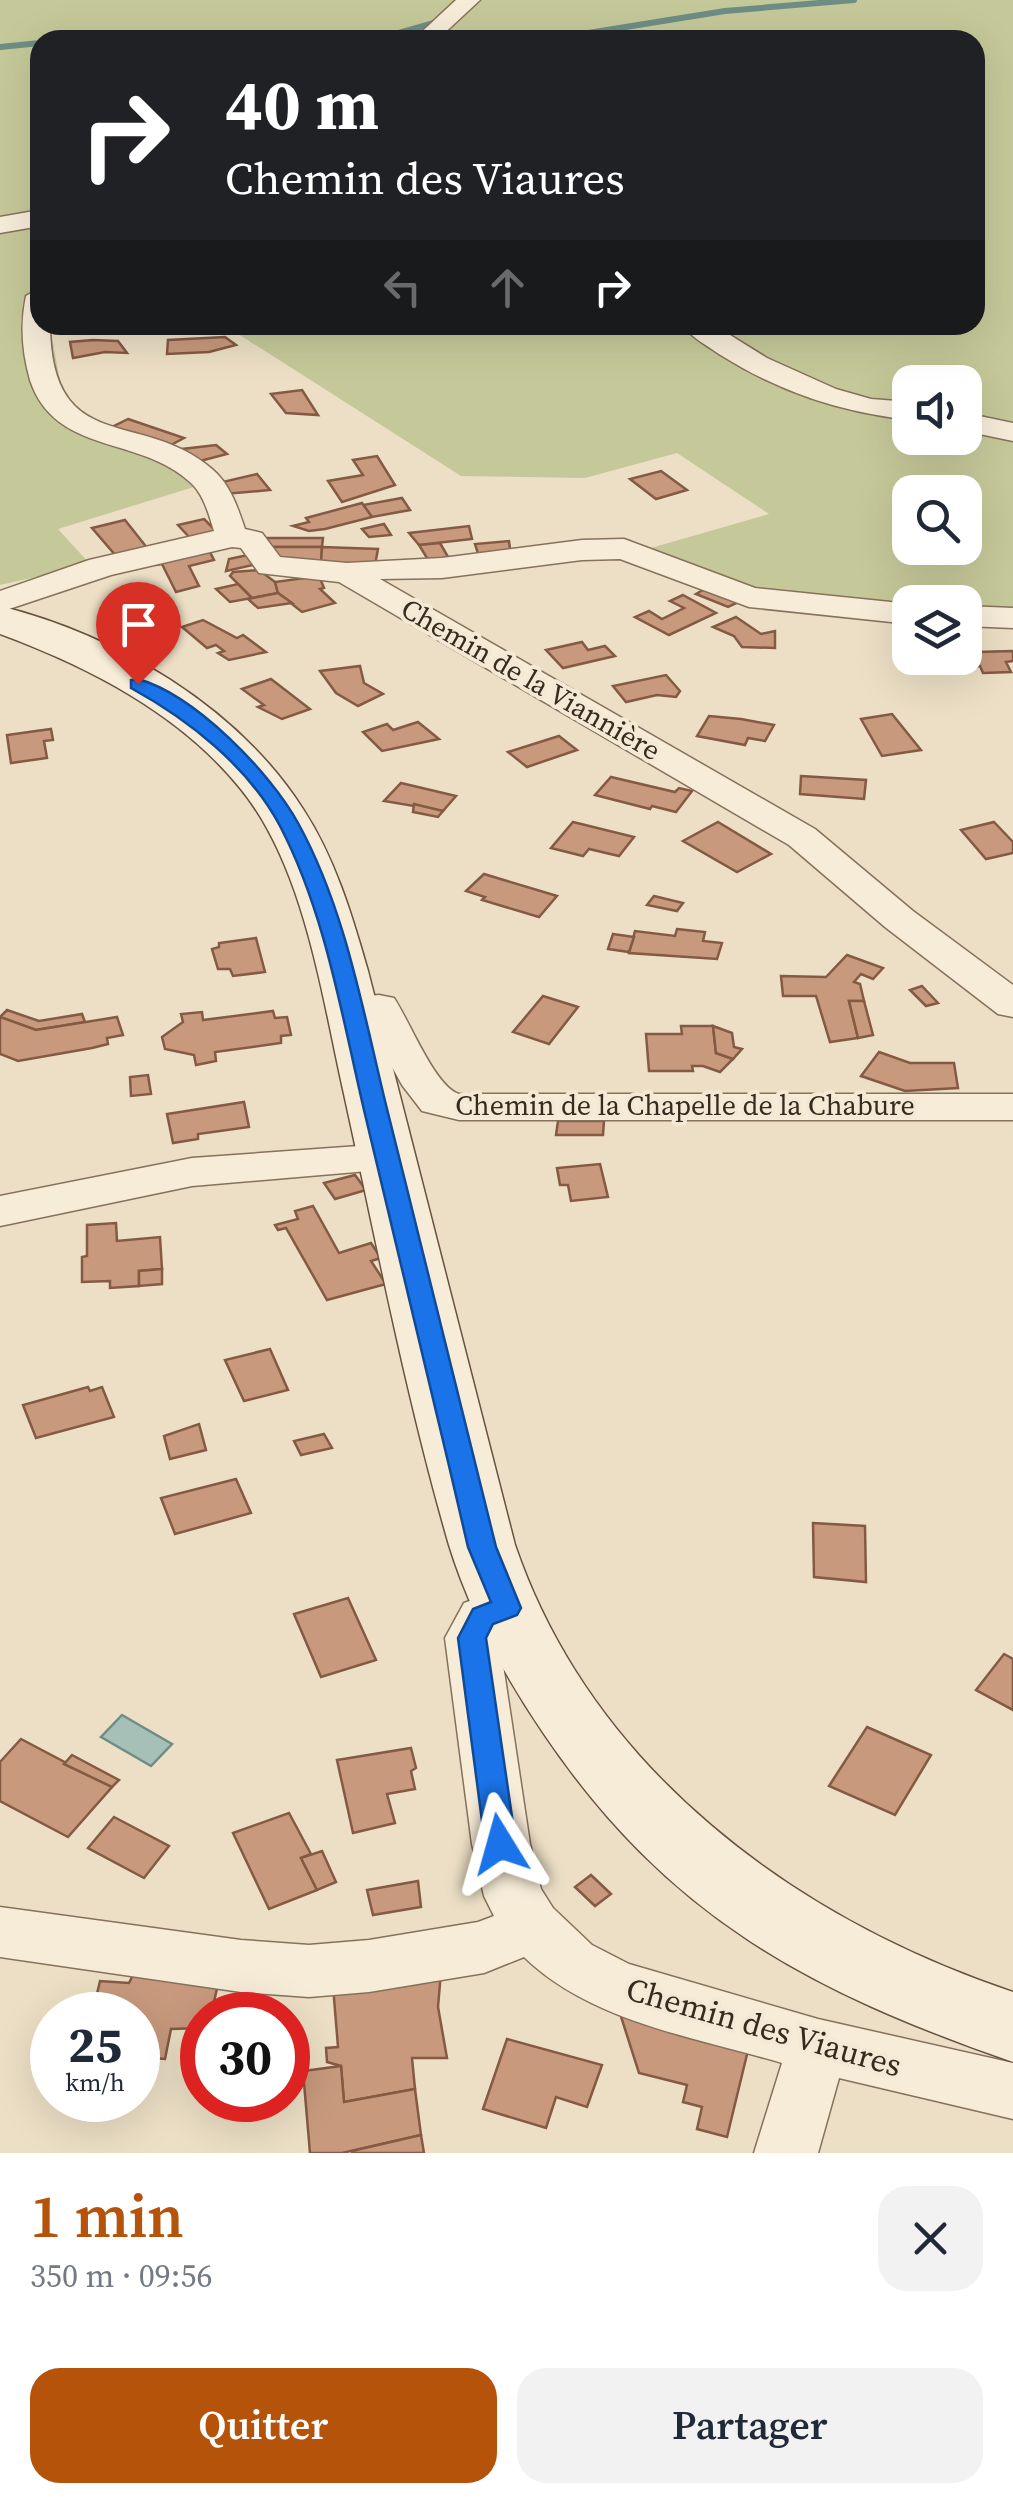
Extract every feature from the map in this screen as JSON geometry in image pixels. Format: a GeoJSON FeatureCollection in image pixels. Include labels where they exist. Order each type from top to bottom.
{"type":"FeatureCollection","features":[{"type":"Feature","properties":{"kind":"main road"},"geometry":{"type":"LineString","coordinates":[[0,619],[94,660],[182,709],[224,742],[260,781],[287,821],[313,874],[351,1008],[482,1547],[507,1608],[543,1677],[596,1751],[646,1813],[707,1868],[855,1965],[1013,2027]]}},
{"type":"Feature","properties":{"kind":"street"},"geometry":{"type":"LineString","coordinates":[[435,30],[468,0]]}},
{"type":"Feature","properties":{"kind":"street"},"geometry":{"type":"LineString","coordinates":[[0,224],[30,220]]}},
{"type":"Feature","properties":{"kind":"street"},"geometry":{"type":"LineString","coordinates":[[0,602],[115,564],[232,537],[214,492],[202,475],[168,453],[90,432],[61,416],[43,381],[36,335]]}},
{"type":"Feature","properties":{"kind":"street"},"geometry":{"type":"LineString","coordinates":[[711,335],[750,362],[808,386],[873,408],[892,409]]}},
{"type":"Feature","properties":{"kind":"street"},"geometry":{"type":"LineString","coordinates":[[982,426],[1013,432]]}},
{"type":"Feature","properties":{"kind":"street","name":"Chemin de la Viannière"},"geometry":{"type":"LineString","coordinates":[[232,537],[251,540],[270,566],[347,573],[802,836],[899,919],[1013,1004]]}},
{"type":"Feature","properties":{"kind":"street"},"geometry":{"type":"LineString","coordinates":[[347,573],[442,568],[582,550],[624,549],[749,597],[892,612]]}},
{"type":"Feature","properties":{"kind":"street"},"geometry":{"type":"LineString","coordinates":[[982,617],[1013,618]]}},
{"type":"Feature","properties":{"kind":"street","name":"Chemin de la Chapelle de la Chabure"},"geometry":{"type":"LineString","coordinates":[[351,1008],[380,1007],[423,1085],[437,1102],[459,1107],[1013,1107]]}},
{"type":"Feature","properties":{"kind":"street"},"geometry":{"type":"LineString","coordinates":[[0,1212],[192,1172],[387,1158]]}},
{"type":"Feature","properties":{"kind":"street","name":"Chemin des Viaures"},"geometry":{"type":"LineString","coordinates":[[507,1608],[483,1617],[472,1638],[500,1844],[513,1896],[532,1926],[571,1963],[614,1986],[818,2046],[1013,2091]]}},
{"type":"Feature","properties":{"kind":"street"},"geometry":{"type":"LineString","coordinates":[[0,1932],[241,1966],[309,1971],[369,1966],[484,1947],[532,1926]]}},
{"type":"Feature","properties":{"kind":"street"},"geometry":{"type":"LineString","coordinates":[[786,2153],[818,2046]]}},
{"type":"Feature","properties":{"kind":"green space"},"geometry":{"type":"Polygon","coordinates":[[[0,0],[1013,0],[1013,613],[982,610],[982,585],[892,585],[892,604],[747,592],[644,550],[769,514],[677,453],[585,478],[461,476],[240,335],[985,335],[985,30],[30,30],[30,335],[52,335],[64,403],[160,457],[197,486],[58,529],[91,565],[0,585],[0,0]]]}},
{"type":"Feature","properties":{"kind":"water"},"geometry":{"type":"Polygon","coordinates":[[[122,1715],[172,1744],[151,1766],[101,1737],[122,1715]]]}},
{"type":"Feature","properties":{"kind":"building"},"geometry":{"type":"Polygon","coordinates":[[[225,337],[236,345],[209,352],[167,354],[168,340],[225,337]]]}},
{"type":"Feature","properties":{"kind":"building"},"geometry":{"type":"Polygon","coordinates":[[[118,341],[127,353],[105,352],[73,358],[70,342],[118,341]]]}},
{"type":"Feature","properties":{"kind":"building"},"geometry":{"type":"Polygon","coordinates":[[[302,390],[318,415],[286,413],[271,394],[302,390]]]}},
{"type":"Feature","properties":{"kind":"building"},"geometry":{"type":"Polygon","coordinates":[[[128,419],[184,438],[169,446],[108,429],[128,419]]]}},
{"type":"Feature","properties":{"kind":"building"},"geometry":{"type":"Polygon","coordinates":[[[216,445],[227,454],[196,462],[182,449],[216,445]]]}},
{"type":"Feature","properties":{"kind":"building"},"geometry":{"type":"Polygon","coordinates":[[[377,456],[395,485],[342,502],[328,481],[363,475],[353,460],[377,456]]]}},
{"type":"Feature","properties":{"kind":"building"},"geometry":{"type":"Polygon","coordinates":[[[661,471],[687,490],[656,499],[630,479],[661,471]]]}},
{"type":"Feature","properties":{"kind":"building"},"geometry":{"type":"Polygon","coordinates":[[[257,474],[270,490],[224,494],[218,483],[257,474]]]}},
{"type":"Feature","properties":{"kind":"building"},"geometry":{"type":"Polygon","coordinates":[[[402,498],[410,510],[372,517],[363,505],[402,498]]]}},
{"type":"Feature","properties":{"kind":"building"},"geometry":{"type":"Polygon","coordinates":[[[362,503],[372,517],[309,531],[293,526],[309,522],[306,518],[362,503]]]}},
{"type":"Feature","properties":{"kind":"building"},"geometry":{"type":"Polygon","coordinates":[[[204,519],[220,535],[190,538],[178,525],[204,519]]]}},
{"type":"Feature","properties":{"kind":"building"},"geometry":{"type":"Polygon","coordinates":[[[125,520],[148,549],[117,557],[92,528],[125,520]]]}},
{"type":"Feature","properties":{"kind":"building"},"geometry":{"type":"Polygon","coordinates":[[[384,524],[391,535],[369,537],[362,529],[384,524]]]}},
{"type":"Feature","properties":{"kind":"building"},"geometry":{"type":"Polygon","coordinates":[[[469,526],[472,539],[419,545],[409,533],[469,526]]]}},
{"type":"Feature","properties":{"kind":"building"},"geometry":{"type":"Polygon","coordinates":[[[268,538],[323,538],[322,547],[266,547],[268,538]]]}},
{"type":"Feature","properties":{"kind":"building"},"geometry":{"type":"Polygon","coordinates":[[[509,541],[511,557],[480,560],[475,544],[509,541]]]}},
{"type":"Feature","properties":{"kind":"building"},"geometry":{"type":"Polygon","coordinates":[[[440,543],[451,562],[430,563],[419,545],[440,543]]]}},
{"type":"Feature","properties":{"kind":"building"},"geometry":{"type":"Polygon","coordinates":[[[266,547],[322,547],[321,563],[277,562],[266,547]]]}},
{"type":"Feature","properties":{"kind":"building"},"geometry":{"type":"Polygon","coordinates":[[[322,547],[378,549],[375,565],[321,563],[322,547]]]}},
{"type":"Feature","properties":{"kind":"building"},"geometry":{"type":"Polygon","coordinates":[[[220,548],[210,552],[214,560],[189,566],[199,586],[176,592],[162,564],[155,565],[220,548]]]}},
{"type":"Feature","properties":{"kind":"building"},"geometry":{"type":"Polygon","coordinates":[[[248,555],[253,565],[226,571],[229,559],[248,555]]]}},
{"type":"Feature","properties":{"kind":"building"},"geometry":{"type":"Polygon","coordinates":[[[259,570],[275,582],[278,593],[252,598],[230,576],[233,572],[259,570]]]}},
{"type":"Feature","properties":{"kind":"building"},"geometry":{"type":"Polygon","coordinates":[[[319,576],[324,588],[320,589],[335,603],[302,612],[278,593],[275,582],[319,576]]]}},
{"type":"Feature","properties":{"kind":"building"},"geometry":{"type":"Polygon","coordinates":[[[238,584],[252,598],[230,602],[216,589],[238,584]]]}},
{"type":"Feature","properties":{"kind":"building"},"geometry":{"type":"Polygon","coordinates":[[[710,586],[741,601],[728,607],[696,594],[710,586]]]}},
{"type":"Feature","properties":{"kind":"building"},"geometry":{"type":"Polygon","coordinates":[[[278,593],[292,603],[258,608],[248,599],[278,593]]]}},
{"type":"Feature","properties":{"kind":"building"},"geometry":{"type":"Polygon","coordinates":[[[683,595],[716,613],[669,635],[635,617],[649,611],[662,619],[684,608],[670,601],[683,595]]]}},
{"type":"Feature","properties":{"kind":"building"},"geometry":{"type":"Polygon","coordinates":[[[736,617],[761,634],[775,631],[775,648],[742,647],[734,636],[713,627],[736,617]]]}},
{"type":"Feature","properties":{"kind":"building"},"geometry":{"type":"Polygon","coordinates":[[[203,620],[237,638],[243,635],[266,652],[229,660],[218,653],[224,651],[216,645],[207,648],[182,627],[203,620]]]}},
{"type":"Feature","properties":{"kind":"building"},"geometry":{"type":"Polygon","coordinates":[[[582,642],[588,650],[605,646],[615,656],[563,668],[546,650],[582,642]]]}},
{"type":"Feature","properties":{"kind":"building"},"geometry":{"type":"Polygon","coordinates":[[[1013,651],[1013,661],[1006,662],[1011,672],[983,673],[982,652],[1013,651]]]}},
{"type":"Feature","properties":{"kind":"building"},"geometry":{"type":"Polygon","coordinates":[[[360,666],[364,683],[383,694],[358,706],[336,693],[320,671],[360,666]]]}},
{"type":"Feature","properties":{"kind":"building"},"geometry":{"type":"Polygon","coordinates":[[[666,675],[680,691],[676,697],[657,695],[626,702],[613,686],[666,675]]]}},
{"type":"Feature","properties":{"kind":"building"},"geometry":{"type":"Polygon","coordinates":[[[271,679],[310,709],[282,719],[258,707],[264,705],[242,689],[271,679]]]}},
{"type":"Feature","properties":{"kind":"building"},"geometry":{"type":"Polygon","coordinates":[[[892,714],[921,750],[882,756],[861,719],[892,714]]]}},
{"type":"Feature","properties":{"kind":"building"},"geometry":{"type":"Polygon","coordinates":[[[709,716],[774,725],[765,741],[748,738],[745,745],[697,736],[709,716]]]}},
{"type":"Feature","properties":{"kind":"building"},"geometry":{"type":"Polygon","coordinates":[[[418,722],[439,739],[382,751],[363,732],[387,724],[393,730],[418,722]]]}},
{"type":"Feature","properties":{"kind":"building"},"geometry":{"type":"Polygon","coordinates":[[[51,729],[53,740],[44,741],[47,758],[11,763],[7,735],[51,729]]]}},
{"type":"Feature","properties":{"kind":"building"},"geometry":{"type":"Polygon","coordinates":[[[559,736],[577,750],[527,767],[508,752],[559,736]]]}},
{"type":"Feature","properties":{"kind":"building"},"geometry":{"type":"Polygon","coordinates":[[[801,776],[866,780],[864,799],[800,794],[801,776]]]}},
{"type":"Feature","properties":{"kind":"building"},"geometry":{"type":"Polygon","coordinates":[[[611,777],[675,792],[679,788],[692,791],[676,812],[652,806],[650,809],[595,795],[611,777]]]}},
{"type":"Feature","properties":{"kind":"building"},"geometry":{"type":"Polygon","coordinates":[[[401,783],[456,796],[443,811],[384,801],[401,783]]]}},
{"type":"Feature","properties":{"kind":"building"},"geometry":{"type":"Polygon","coordinates":[[[414,804],[443,811],[438,817],[413,812],[414,804]]]}},
{"type":"Feature","properties":{"kind":"building"},"geometry":{"type":"Polygon","coordinates":[[[573,822],[634,837],[619,856],[589,849],[583,856],[551,848],[573,822]]]}},
{"type":"Feature","properties":{"kind":"building"},"geometry":{"type":"Polygon","coordinates":[[[718,822],[771,854],[737,872],[683,841],[718,822]]]}},
{"type":"Feature","properties":{"kind":"building"},"geometry":{"type":"Polygon","coordinates":[[[994,822],[1013,842],[1013,853],[986,859],[961,830],[994,822]]]}},
{"type":"Feature","properties":{"kind":"building"},"geometry":{"type":"Polygon","coordinates":[[[484,874],[557,896],[539,917],[482,900],[485,897],[466,891],[484,874]]]}},
{"type":"Feature","properties":{"kind":"building"},"geometry":{"type":"Polygon","coordinates":[[[654,896],[683,903],[677,911],[647,905],[654,896]]]}},
{"type":"Feature","properties":{"kind":"building"},"geometry":{"type":"Polygon","coordinates":[[[677,929],[705,932],[703,941],[722,943],[717,959],[629,953],[635,931],[675,936],[677,929]]]}},
{"type":"Feature","properties":{"kind":"building"},"geometry":{"type":"Polygon","coordinates":[[[613,934],[634,937],[629,952],[608,949],[613,934]]]}},
{"type":"Feature","properties":{"kind":"building"},"geometry":{"type":"Polygon","coordinates":[[[256,938],[265,972],[233,976],[230,969],[218,969],[212,949],[219,947],[219,943],[256,938]]]}},
{"type":"Feature","properties":{"kind":"building"},"geometry":{"type":"Polygon","coordinates":[[[847,955],[883,968],[873,979],[861,974],[854,982],[860,984],[864,1001],[849,1001],[858,1038],[830,1042],[816,996],[783,996],[781,976],[826,977],[847,955]]]}},
{"type":"Feature","properties":{"kind":"building"},"geometry":{"type":"Polygon","coordinates":[[[922,986],[938,1003],[926,1006],[910,990],[922,986]]]}},
{"type":"Feature","properties":{"kind":"building"},"geometry":{"type":"Polygon","coordinates":[[[543,996],[578,1007],[549,1044],[513,1032],[543,996]]]}},
{"type":"Feature","properties":{"kind":"building"},"geometry":{"type":"Polygon","coordinates":[[[849,1001],[864,1001],[873,1035],[858,1038],[849,1001]]]}},
{"type":"Feature","properties":{"kind":"building"},"geometry":{"type":"Polygon","coordinates":[[[7,1010],[39,1021],[82,1014],[85,1022],[36,1030],[0,1017],[7,1010]]]}},
{"type":"Feature","properties":{"kind":"building"},"geometry":{"type":"Polygon","coordinates":[[[273,1011],[275,1018],[287,1017],[291,1035],[281,1036],[281,1043],[215,1052],[216,1061],[196,1065],[194,1055],[165,1049],[162,1037],[183,1022],[181,1014],[202,1012],[203,1020],[273,1011]]]}},
{"type":"Feature","properties":{"kind":"building"},"geometry":{"type":"Polygon","coordinates":[[[0,1017],[36,1030],[117,1017],[123,1035],[107,1038],[108,1044],[92,1048],[18,1061],[0,1054],[0,1017]]]}},
{"type":"Feature","properties":{"kind":"building"},"geometry":{"type":"Polygon","coordinates":[[[681,1026],[713,1026],[716,1053],[733,1059],[720,1072],[703,1066],[692,1066],[693,1071],[649,1071],[646,1034],[682,1034],[681,1026]]]}},
{"type":"Feature","properties":{"kind":"building"},"geometry":{"type":"Polygon","coordinates":[[[713,1026],[732,1033],[734,1047],[742,1049],[733,1059],[716,1053],[713,1026]]]}},
{"type":"Feature","properties":{"kind":"building"},"geometry":{"type":"Polygon","coordinates":[[[879,1052],[910,1063],[954,1063],[958,1088],[905,1091],[861,1076],[879,1052]]]}},
{"type":"Feature","properties":{"kind":"building"},"geometry":{"type":"Polygon","coordinates":[[[148,1075],[151,1094],[131,1096],[130,1077],[148,1075]]]}},
{"type":"Feature","properties":{"kind":"building"},"geometry":{"type":"Polygon","coordinates":[[[244,1102],[249,1127],[198,1134],[198,1139],[173,1143],[167,1114],[244,1102]]]}},
{"type":"Feature","properties":{"kind":"building"},"geometry":{"type":"Polygon","coordinates":[[[558,1121],[604,1121],[603,1135],[556,1135],[558,1121]]]}},
{"type":"Feature","properties":{"kind":"building"},"geometry":{"type":"Polygon","coordinates":[[[600,1164],[608,1197],[571,1201],[568,1185],[560,1185],[557,1168],[600,1164]]]}},
{"type":"Feature","properties":{"kind":"building"},"geometry":{"type":"Polygon","coordinates":[[[355,1175],[366,1190],[335,1199],[324,1183],[355,1175]]]}},
{"type":"Feature","properties":{"kind":"building"},"geometry":{"type":"Polygon","coordinates":[[[313,1206],[339,1253],[371,1243],[381,1258],[371,1261],[386,1284],[327,1300],[286,1228],[278,1230],[275,1225],[298,1219],[295,1211],[313,1206]]]}},
{"type":"Feature","properties":{"kind":"building"},"geometry":{"type":"Polygon","coordinates":[[[116,1223],[117,1241],[160,1237],[162,1269],[139,1271],[139,1286],[110,1288],[110,1281],[82,1282],[87,1225],[116,1223]]]}},
{"type":"Feature","properties":{"kind":"building"},"geometry":{"type":"Polygon","coordinates":[[[162,1269],[162,1284],[139,1286],[139,1271],[162,1269]]]}},
{"type":"Feature","properties":{"kind":"building"},"geometry":{"type":"Polygon","coordinates":[[[270,1349],[288,1390],[244,1401],[225,1360],[270,1349]]]}},
{"type":"Feature","properties":{"kind":"building"},"geometry":{"type":"Polygon","coordinates":[[[88,1387],[90,1391],[102,1387],[114,1417],[36,1438],[23,1405],[88,1387]]]}},
{"type":"Feature","properties":{"kind":"building"},"geometry":{"type":"Polygon","coordinates":[[[199,1424],[206,1450],[170,1459],[164,1436],[199,1424]]]}},
{"type":"Feature","properties":{"kind":"building"},"geometry":{"type":"Polygon","coordinates":[[[324,1434],[332,1448],[301,1455],[294,1441],[324,1434]]]}},
{"type":"Feature","properties":{"kind":"building"},"geometry":{"type":"Polygon","coordinates":[[[236,1479],[251,1513],[175,1534],[161,1498],[236,1479]]]}},
{"type":"Feature","properties":{"kind":"building"},"geometry":{"type":"Polygon","coordinates":[[[813,1523],[865,1526],[866,1582],[814,1577],[813,1523]]]}},
{"type":"Feature","properties":{"kind":"building"},"geometry":{"type":"Polygon","coordinates":[[[348,1598],[376,1660],[321,1677],[294,1614],[348,1598]]]}},
{"type":"Feature","properties":{"kind":"building"},"geometry":{"type":"Polygon","coordinates":[[[1004,1654],[1013,1659],[1013,1710],[976,1690],[1004,1654]]]}},
{"type":"Feature","properties":{"kind":"building"},"geometry":{"type":"Polygon","coordinates":[[[867,1727],[931,1755],[895,1815],[829,1786],[867,1727]]]}},
{"type":"Feature","properties":{"kind":"building"},"geometry":{"type":"Polygon","coordinates":[[[21,1739],[112,1787],[68,1837],[0,1801],[0,1762],[21,1739]]]}},
{"type":"Feature","properties":{"kind":"building"},"geometry":{"type":"Polygon","coordinates":[[[411,1748],[416,1768],[411,1771],[415,1789],[387,1794],[395,1823],[353,1833],[337,1760],[411,1748]]]}},
{"type":"Feature","properties":{"kind":"building"},"geometry":{"type":"Polygon","coordinates":[[[72,1755],[119,1780],[112,1787],[64,1764],[72,1755]]]}},
{"type":"Feature","properties":{"kind":"building"},"geometry":{"type":"Polygon","coordinates":[[[289,1813],[311,1854],[301,1858],[317,1890],[269,1909],[233,1833],[289,1813]]]}},
{"type":"Feature","properties":{"kind":"building"},"geometry":{"type":"Polygon","coordinates":[[[114,1817],[169,1846],[144,1878],[88,1848],[114,1817]]]}},
{"type":"Feature","properties":{"kind":"building"},"geometry":{"type":"Polygon","coordinates":[[[322,1851],[336,1882],[317,1890],[301,1858],[322,1851]]]}},
{"type":"Feature","properties":{"kind":"building"},"geometry":{"type":"Polygon","coordinates":[[[591,1875],[611,1894],[595,1906],[575,1887],[591,1875]]]}},
{"type":"Feature","properties":{"kind":"building"},"geometry":{"type":"Polygon","coordinates":[[[418,1881],[421,1907],[373,1915],[367,1890],[418,1881]]]}},
{"type":"Feature","properties":{"kind":"building"},"geometry":{"type":"Polygon","coordinates":[[[441,1972],[438,2007],[447,2058],[412,2058],[415,2089],[344,2102],[341,2066],[327,2062],[326,2048],[338,2047],[333,1986],[441,1972]]]}},
{"type":"Feature","properties":{"kind":"building"},"geometry":{"type":"Polygon","coordinates":[[[133,1975],[218,1984],[216,1992],[180,1992],[180,2029],[171,2029],[165,2059],[160,2059],[160,1992],[97,1992],[100,1981],[129,1983],[133,1975]]]}},
{"type":"Feature","properties":{"kind":"building"},"geometry":{"type":"Polygon","coordinates":[[[617,2004],[749,2046],[727,2137],[697,2129],[702,2107],[683,2102],[687,2085],[639,2073],[617,2004]]]}},
{"type":"Feature","properties":{"kind":"building"},"geometry":{"type":"Polygon","coordinates":[[[507,2039],[602,2065],[587,2107],[556,2097],[546,2128],[483,2109],[507,2039]]]}},
{"type":"Feature","properties":{"kind":"building"},"geometry":{"type":"Polygon","coordinates":[[[341,2066],[344,2102],[415,2089],[421,2135],[342,2153],[310,2153],[310,2070],[341,2066]]]}},
{"type":"Feature","properties":{"kind":"building"},"geometry":{"type":"Polygon","coordinates":[[[421,2135],[424,2153],[352,2153],[352,2151],[421,2135]]]}},
{"type":"Feature","properties":{"kind":"waterway"},"geometry":{"type":"LineString","coordinates":[[607,30],[725,11],[854,0]]}},
{"type":"Feature","properties":{"kind":"waterway"},"geometry":{"type":"LineString","coordinates":[[410,30],[434,23]]}},
{"type":"Feature","properties":{"kind":"waterway"},"geometry":{"type":"LineString","coordinates":[[0,47],[30,44]]}},
{"type":"Feature","properties":{"kind":"route"},"geometry":{"type":"LineString","coordinates":[[138,684],[182,709],[224,742],[260,781],[287,821],[313,874],[351,1008],[482,1547],[507,1608],[483,1617],[472,1638],[500,1844]]}}]}
